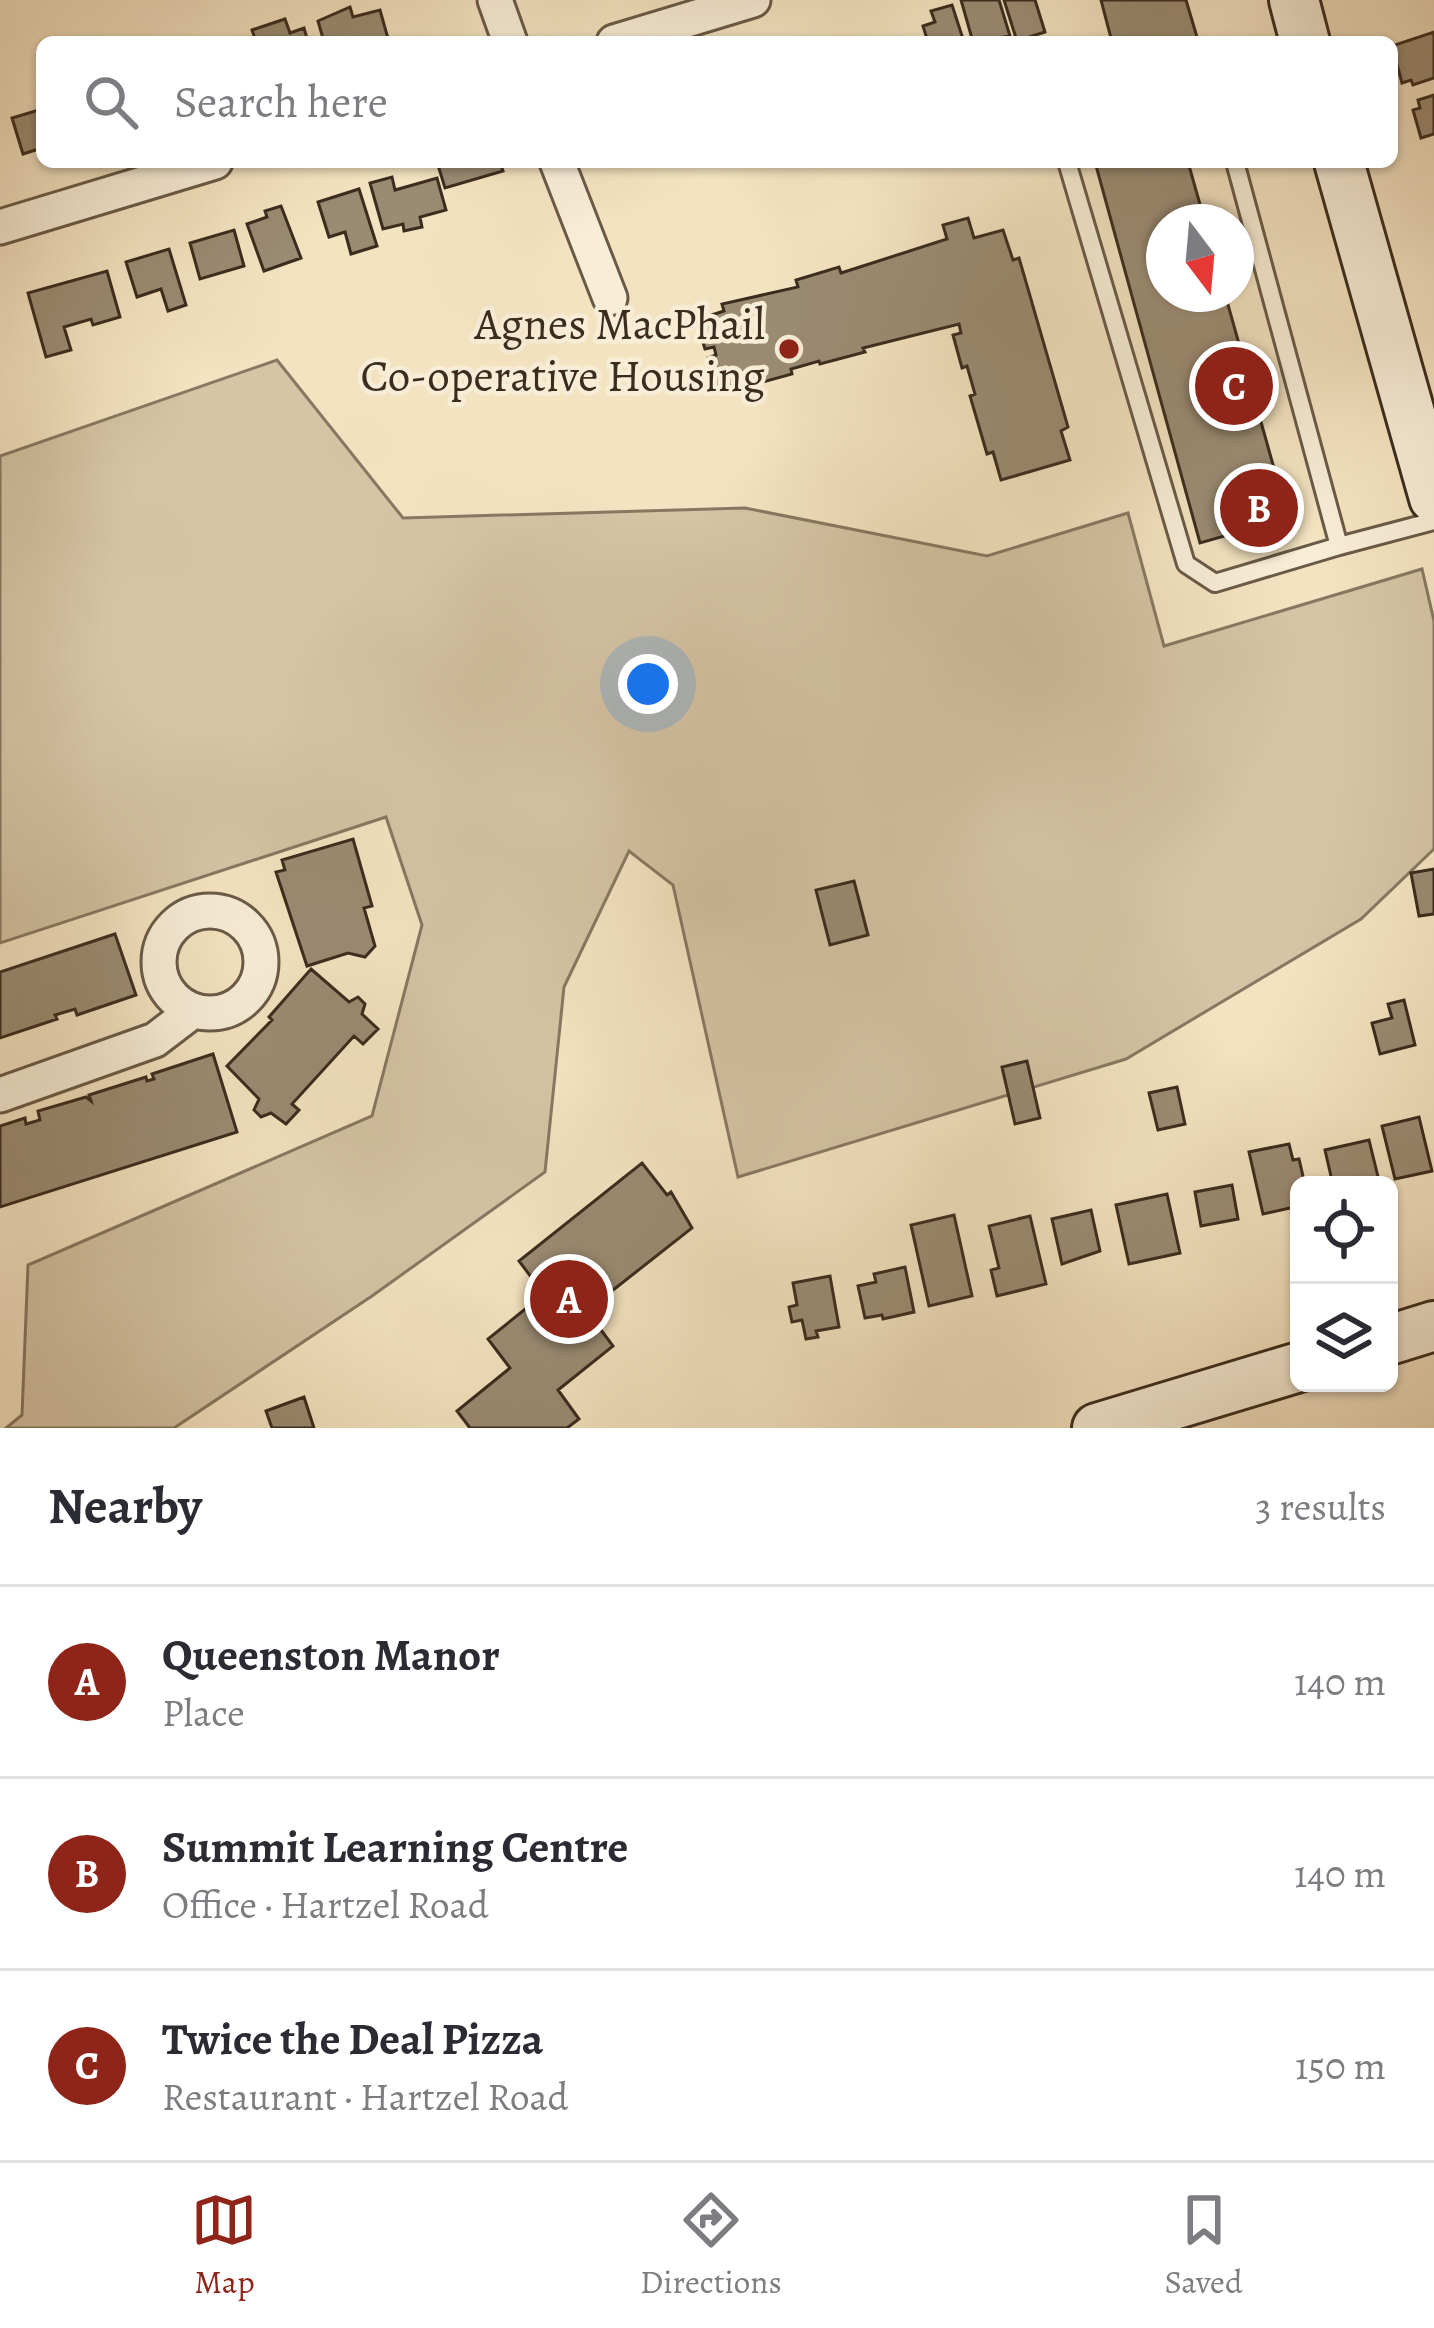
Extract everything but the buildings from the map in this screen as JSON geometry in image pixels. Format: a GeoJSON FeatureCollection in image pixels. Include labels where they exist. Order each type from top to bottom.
{"type":"FeatureCollection","features":[{"type":"Feature","properties":{"kind":"street"},"geometry":{"type":"LineString","coordinates":[[495,0],[508,36]]}},
{"type":"Feature","properties":{"kind":"street"},"geometry":{"type":"LineString","coordinates":[[634,36],[753,0]]}},
{"type":"Feature","properties":{"kind":"street"},"geometry":{"type":"LineString","coordinates":[[1294,0],[1303,36]]}},
{"type":"Feature","properties":{"kind":"street"},"geometry":{"type":"LineString","coordinates":[[0,226],[195,168]]}},
{"type":"Feature","properties":{"kind":"street"},"geometry":{"type":"LineString","coordinates":[[559,168],[610,298]]}},
{"type":"Feature","properties":{"kind":"street"},"geometry":{"type":"LineString","coordinates":[[1341,168],[1434,498]]}},
{"type":"Feature","properties":{"kind":"street"},"geometry":{"type":"LineString","coordinates":[[0,1095],[155,1040],[193,1011]]}},
{"type":"Feature","properties":{"kind":"street"},"geometry":{"type":"LineString","coordinates":[[1398,1337],[1434,1326]]}},
{"type":"Feature","properties":{"kind":"street"},"geometry":{"type":"LineString","coordinates":[[1097,1428],[1290,1370]]}},
{"type":"Feature","properties":{"kind":"lane"},"geometry":{"type":"LineString","coordinates":[[1069,168],[1186,564],[1215,584],[1434,521]]}},
{"type":"Feature","properties":{"kind":"lane"},"geometry":{"type":"LineString","coordinates":[[1237,168],[1340,546]]}},
{"type":"Feature","properties":{"kind":"shaded area"},"geometry":{"type":"Polygon","coordinates":[[[277,360],[403,518],[745,508],[987,556],[1128,513],[1164,646],[1422,569],[1434,621],[1434,849],[1361,919],[1126,1059],[738,1177],[673,885],[629,851],[564,987],[545,1172],[372,1296],[174,1428],[6,1428],[22,1415],[28,1265],[372,1116],[422,925],[386,817],[0,943],[0,456],[277,360]]]}},
{"type":"Feature","properties":{"kind":"place","name":"Agnes MacPhail Co-operative Housing"},"geometry":{"type":"Point","coordinates":[789,349]}},
{"type":"Feature","properties":{"kind":"place","name":"Twice the Deal Pizza"},"geometry":{"type":"Point","coordinates":[1234,386]}},
{"type":"Feature","properties":{"kind":"place","name":"Summit Learning Centre"},"geometry":{"type":"Point","coordinates":[1259,508]}},
{"type":"Feature","properties":{"kind":"place","name":"Queenston Manor"},"geometry":{"type":"Point","coordinates":[569,1299]}}]}
